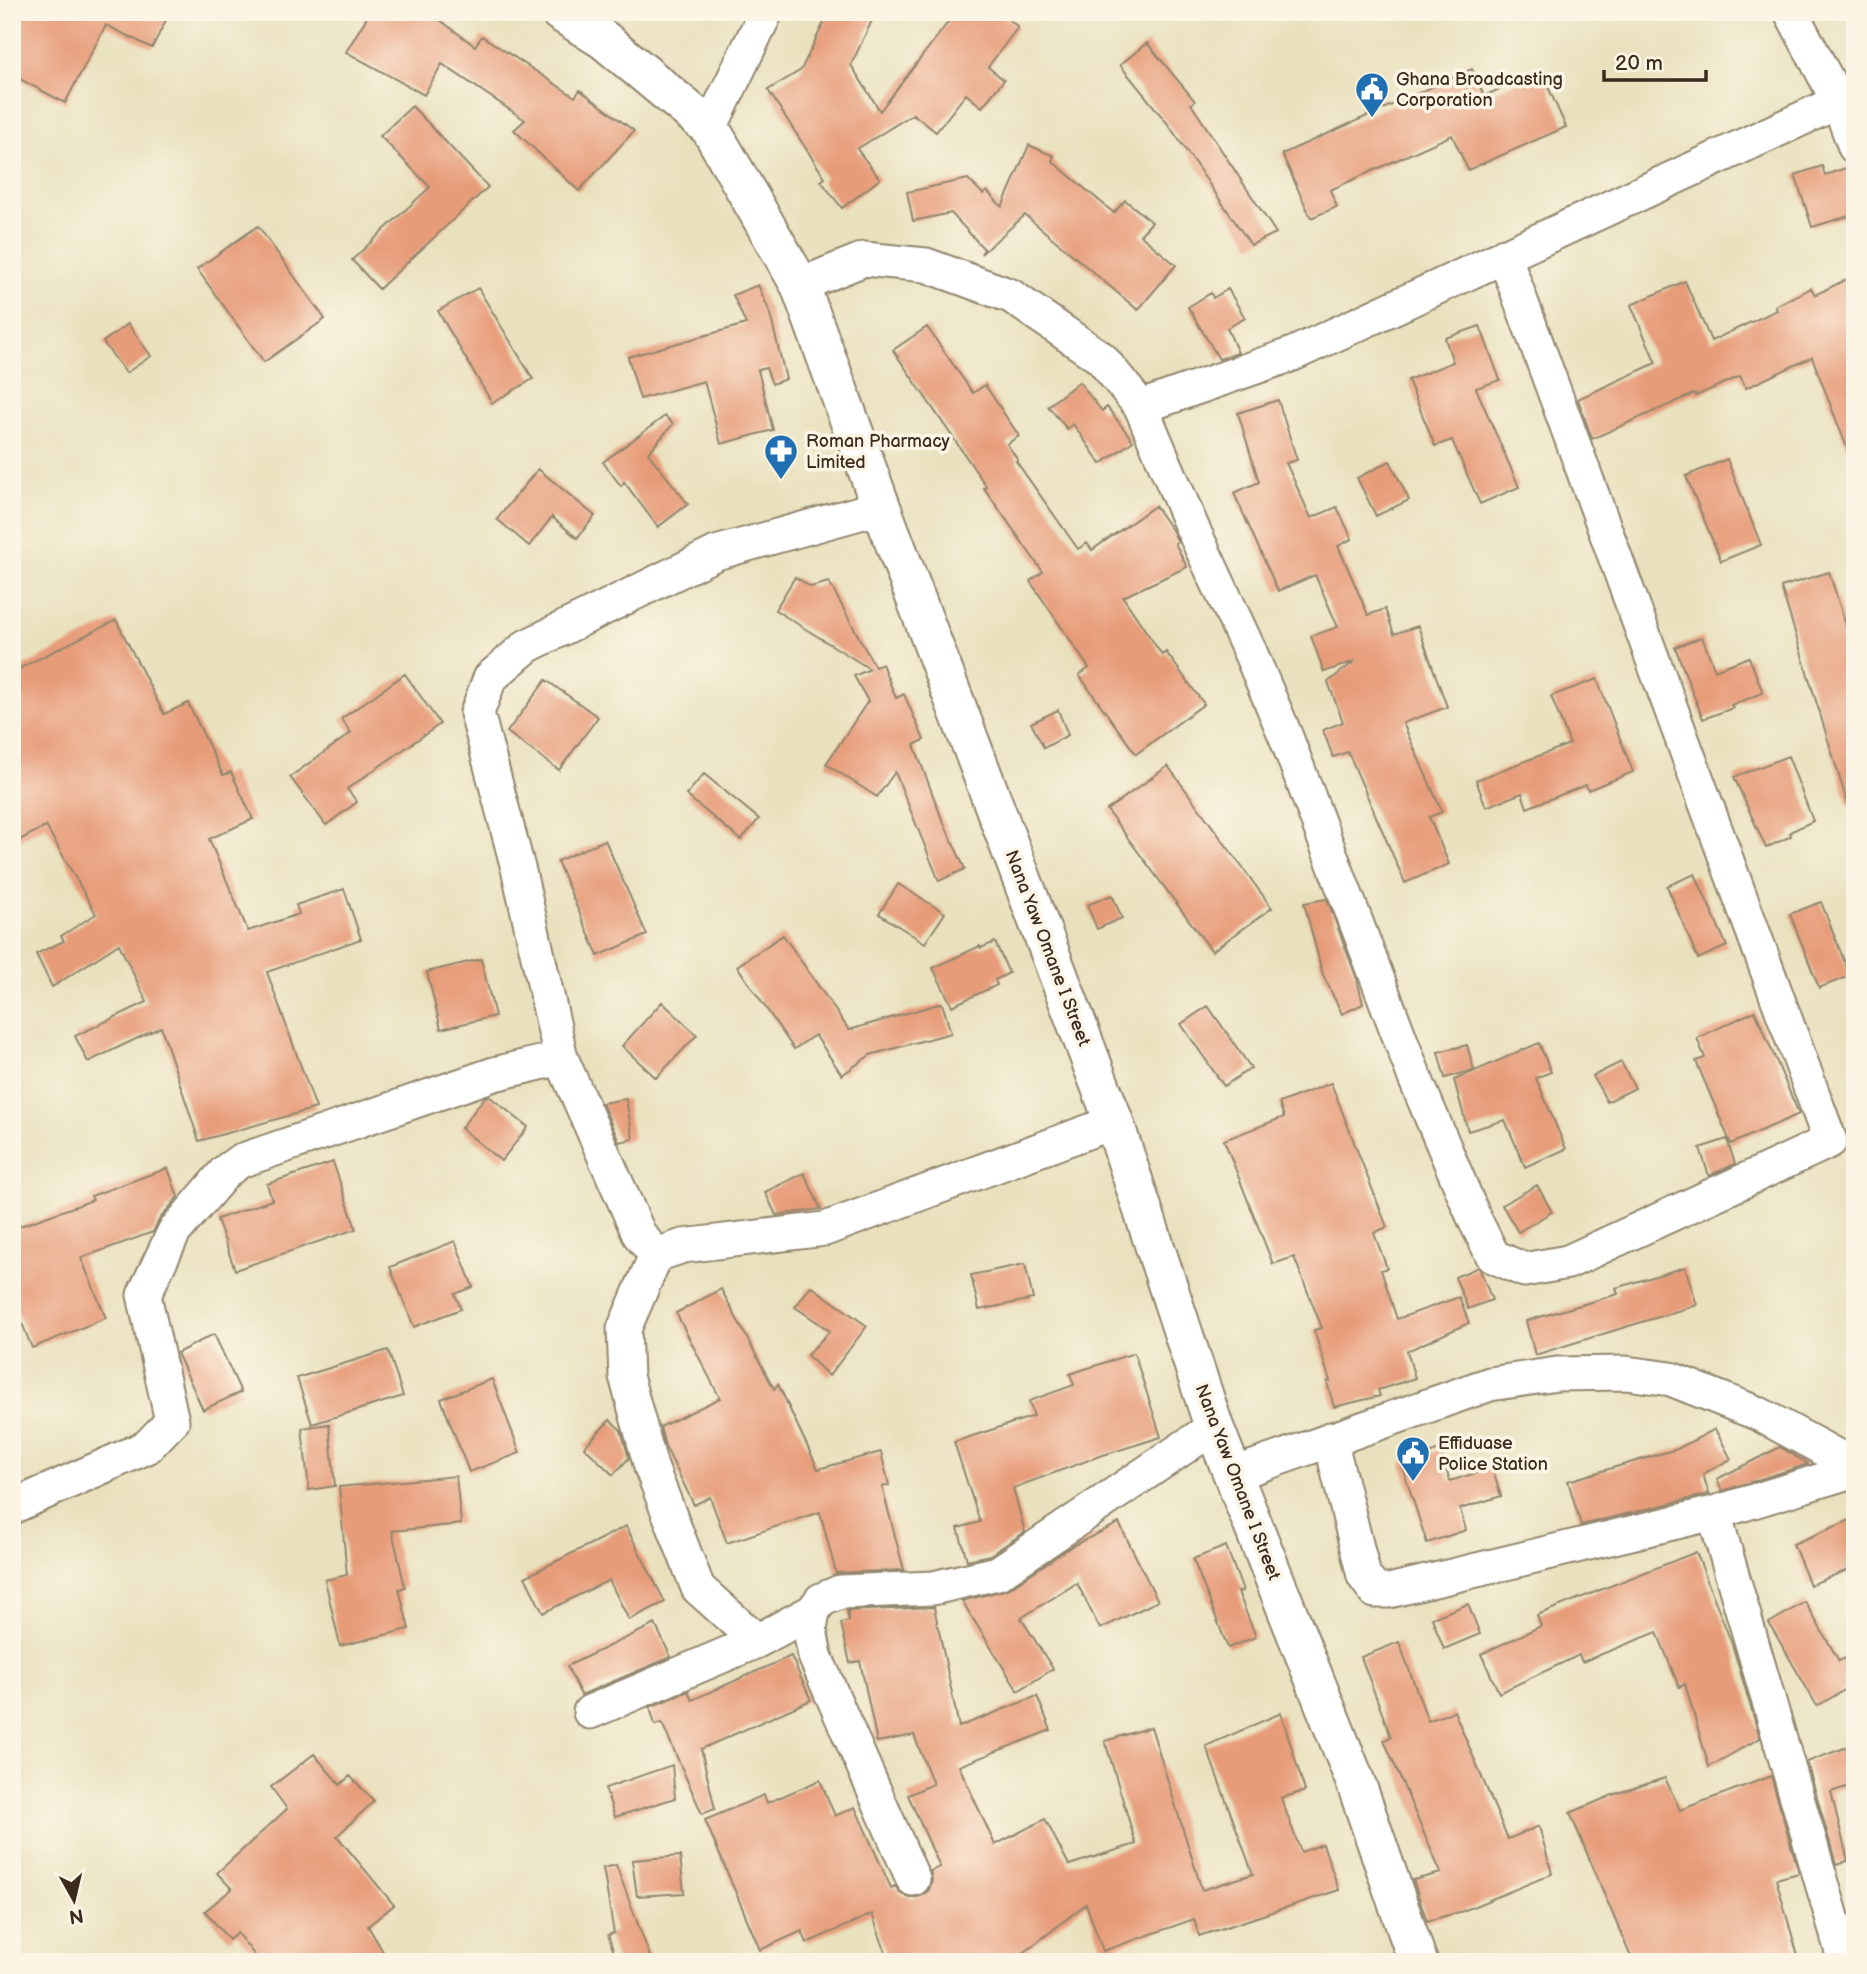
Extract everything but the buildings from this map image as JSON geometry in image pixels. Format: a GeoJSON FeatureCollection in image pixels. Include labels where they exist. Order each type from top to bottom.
{"type":"FeatureCollection","features":[{"type":"Feature","properties":{"kind":"main road","name":"Nana Yaw Omane I Street"},"geometry":{"type":"LineString","coordinates":[[560,12],[604,40],[710,128],[800,285],[881,507],[1114,1122],[1214,1427],[1357,1786],[1418,1962]]}},
{"type":"Feature","properties":{"kind":"street"},"geometry":{"type":"LineString","coordinates":[[710,128],[766,12]]}},
{"type":"Feature","properties":{"kind":"street"},"geometry":{"type":"LineString","coordinates":[[1791,12],[1846,97],[1855,147]]}},
{"type":"Feature","properties":{"kind":"street"},"geometry":{"type":"LineString","coordinates":[[1141,407],[1293,354],[1846,97]]}},
{"type":"Feature","properties":{"kind":"street"},"geometry":{"type":"LineString","coordinates":[[800,285],[864,260],[926,265],[938,269],[1011,296],[1101,358],[1141,407],[1281,725],[1415,1078],[1475,1220],[1493,1256],[1524,1270],[1568,1262],[1842,1136],[1504,255]]}},
{"type":"Feature","properties":{"kind":"street"},"geometry":{"type":"LineString","coordinates":[[656,1255],[639,1234],[561,1058],[519,872],[477,713],[490,678],[527,646],[716,553],[881,507]]}},
{"type":"Feature","properties":{"kind":"street"},"geometry":{"type":"LineString","coordinates":[[12,1507],[147,1447],[172,1422],[144,1295],[174,1232],[226,1171],[240,1161],[494,1074],[561,1058]]}},
{"type":"Feature","properties":{"kind":"street"},"geometry":{"type":"LineString","coordinates":[[757,1641],[698,1588],[651,1467],[626,1376],[624,1329],[656,1255],[683,1246],[825,1229],[1114,1122]]}},
{"type":"Feature","properties":{"kind":"street"},"geometry":{"type":"LineString","coordinates":[[1234,1474],[1490,1384],[1557,1374],[1626,1373],[1671,1379],[1759,1414],[1855,1468]]}},
{"type":"Feature","properties":{"kind":"street"},"geometry":{"type":"LineString","coordinates":[[590,1712],[757,1641],[813,1611],[821,1600],[840,1591],[933,1588],[998,1573],[1214,1427]]}},
{"type":"Feature","properties":{"kind":"street"},"geometry":{"type":"LineString","coordinates":[[1330,1439],[1364,1576],[1375,1591],[1389,1591],[1714,1514],[1855,1468]]}},
{"type":"Feature","properties":{"kind":"street"},"geometry":{"type":"LineString","coordinates":[[1714,1514],[1845,1962]]}},
{"type":"Feature","properties":{"kind":"street"},"geometry":{"type":"LineString","coordinates":[[813,1611],[810,1630],[815,1656],[913,1879]]}},
{"type":"Feature","properties":{"kind":"place","name":"Ghana Broadcasting Corporation"},"geometry":{"type":"Point","coordinates":[1372,119]}},
{"type":"Feature","properties":{"kind":"place","name":"Roman Pharmacy Limited"},"geometry":{"type":"Point","coordinates":[781,481]}},
{"type":"Feature","properties":{"kind":"place","name":"Effiduase Police Station"},"geometry":{"type":"Point","coordinates":[1413,1483]}}]}
